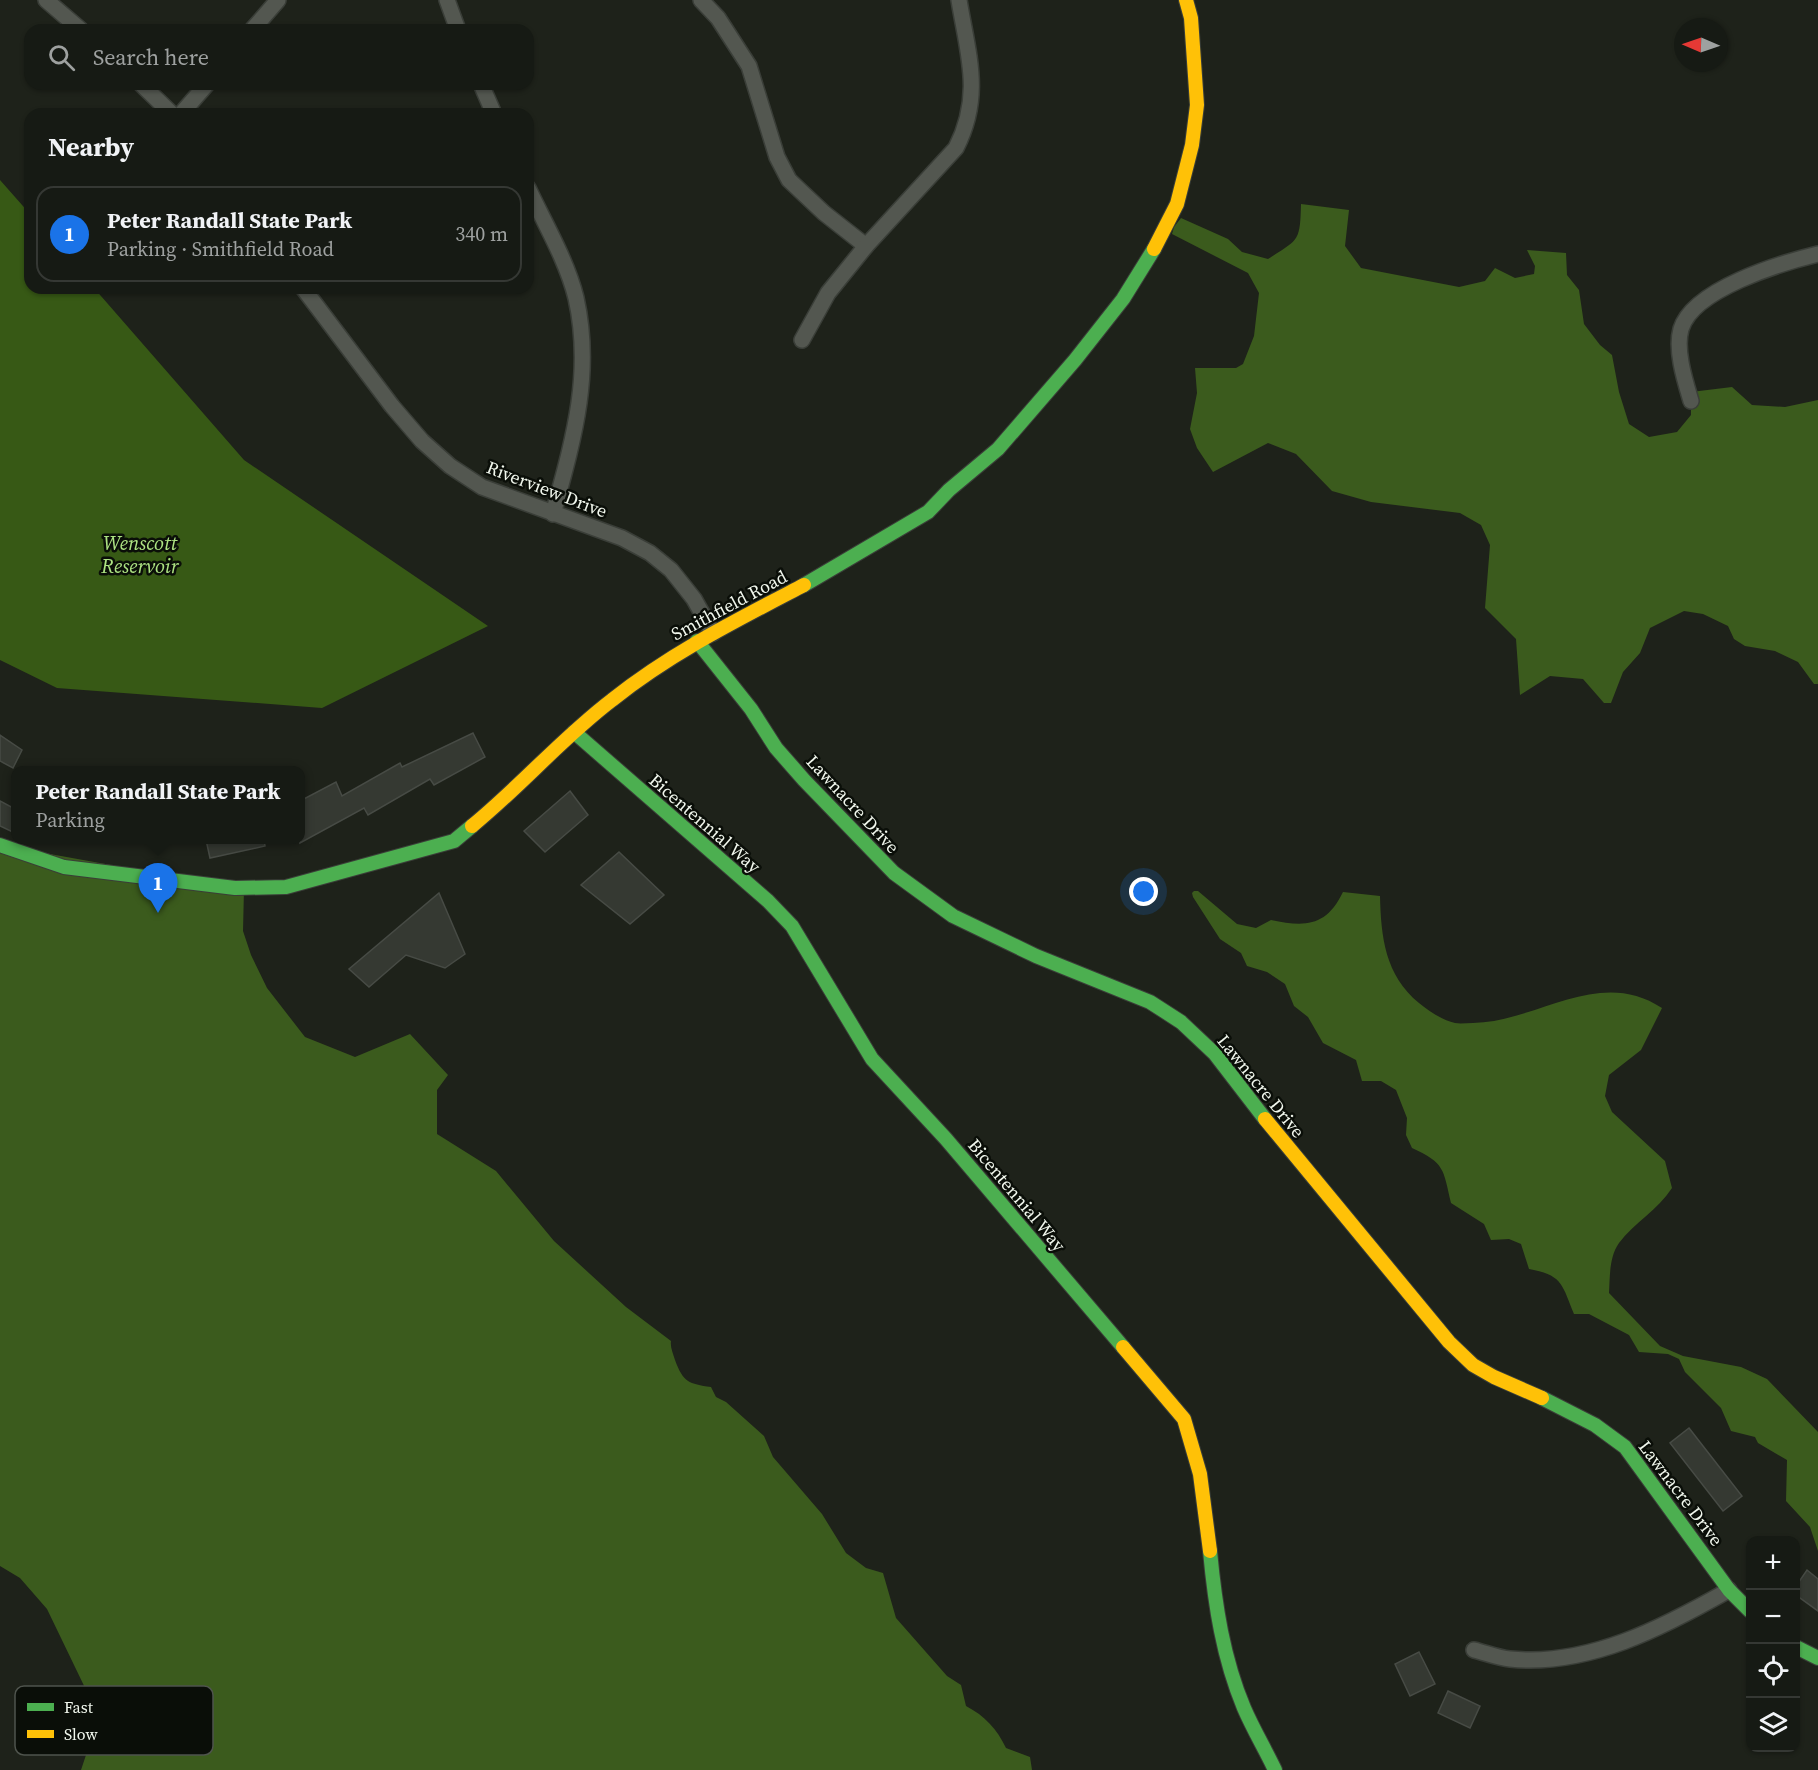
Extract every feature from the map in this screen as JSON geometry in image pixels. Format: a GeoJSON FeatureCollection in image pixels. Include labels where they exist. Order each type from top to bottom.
{"type":"FeatureCollection","features":[{"type":"Feature","properties":{"kind":"street"},"geometry":{"type":"LineString","coordinates":[[46,0],[74,24]]}},
{"type":"Feature","properties":{"kind":"street"},"geometry":{"type":"LineString","coordinates":[[257,24],[278,0]]}},
{"type":"Feature","properties":{"kind":"street"},"geometry":{"type":"LineString","coordinates":[[447,0],[456,24]]}},
{"type":"Feature","properties":{"kind":"street"},"geometry":{"type":"LineString","coordinates":[[701,0],[718,18],[749,66],[777,157],[789,180],[824,213],[866,246]]}},
{"type":"Feature","properties":{"kind":"street"},"geometry":{"type":"LineString","coordinates":[[802,340],[828,292],[866,246],[956,148],[966,129],[971,106],[972,82],[959,0]]}},
{"type":"Feature","properties":{"kind":"street","name":"Smithfield Road"},"geometry":{"type":"LineString","coordinates":[[0,845],[64,867],[235,888],[286,887],[454,841],[501,802],[611,700],[697,641],[823,575],[928,512],[949,489],[998,449],[1075,360],[1123,299],[1145,266],[1177,204],[1192,145],[1197,105],[1191,18],[1186,0]]}},
{"type":"Feature","properties":{"kind":"street"},"geometry":{"type":"LineString","coordinates":[[147,90],[166,108]]}},
{"type":"Feature","properties":{"kind":"street"},"geometry":{"type":"LineString","coordinates":[[186,108],[202,90]]}},
{"type":"Feature","properties":{"kind":"street"},"geometry":{"type":"LineString","coordinates":[[484,90],[491,108]]}},
{"type":"Feature","properties":{"kind":"street"},"geometry":{"type":"LineString","coordinates":[[534,201],[560,256],[575,296],[583,343],[582,388],[575,434],[554,514]]}},
{"type":"Feature","properties":{"kind":"street"},"geometry":{"type":"LineString","coordinates":[[1691,401],[1680,366],[1681,330],[1695,309],[1715,291],[1774,267],[1818,254]]}},
{"type":"Feature","properties":{"kind":"street","name":"Riverview Drive"},"geometry":{"type":"LineString","coordinates":[[308,294],[392,406],[422,441],[450,466],[482,487],[622,538],[650,553],[671,570],[694,599],[713,633]]}},
{"type":"Feature","properties":{"kind":"street","name":"Lawnacre Drive"},"geometry":{"type":"LineString","coordinates":[[697,641],[751,709],[776,748],[894,873],[953,916],[1036,956],[1150,1002],[1181,1022],[1215,1054],[1286,1145],[1449,1342],[1473,1365],[1595,1425],[1625,1447],[1729,1590],[1746,1607]]}},
{"type":"Feature","properties":{"kind":"street","name":"Bicentennial Way"},"geometry":{"type":"LineString","coordinates":[[574,732],[768,901],[792,926],[872,1059],[946,1139],[1184,1419],[1195,1444],[1206,1503],[1215,1595],[1224,1644],[1247,1714],[1275,1770]]}},
{"type":"Feature","properties":{"kind":"street"},"geometry":{"type":"LineString","coordinates":[[1474,1650],[1509,1659],[1572,1655],[1638,1637],[1729,1590]]}},
{"type":"Feature","properties":{"kind":"street"},"geometry":{"type":"LineString","coordinates":[[1800,1649],[1818,1658]]}},
{"type":"Feature","properties":{"kind":"shaded area"},"geometry":{"type":"Polygon","coordinates":[[[1301,204],[1349,210],[1345,246],[1361,268],[1459,287],[1485,281],[1495,268],[1515,278],[1534,274],[1535,266],[1527,250],[1566,253],[1567,275],[1579,290],[1584,324],[1600,345],[1612,355],[1619,392],[1629,424],[1649,437],[1677,432],[1691,415],[1691,392],[1732,387],[1752,405],[1785,407],[1818,400],[1818,684],[1814,684],[1798,662],[1775,651],[1745,646],[1734,639],[1728,626],[1703,614],[1684,611],[1650,628],[1640,653],[1623,672],[1611,703],[1604,703],[1583,679],[1550,676],[1520,695],[1516,639],[1485,608],[1490,545],[1481,525],[1460,513],[1371,502],[1332,491],[1296,454],[1268,443],[1213,472],[1197,448],[1190,429],[1197,393],[1195,368],[1236,368],[1243,364],[1254,336],[1259,293],[1248,273],[1172,234],[1174,227],[1181,218],[1228,239],[1242,252],[1268,259],[1296,238],[1300,226],[1301,204]]]}},
{"type":"Feature","properties":{"kind":"shaded area"},"geometry":{"type":"Polygon","coordinates":[[[0,845],[244,889],[243,931],[251,955],[267,988],[305,1037],[355,1057],[410,1034],[448,1075],[437,1090],[437,1134],[496,1171],[554,1241],[626,1307],[671,1341],[675,1360],[688,1381],[711,1387],[716,1397],[726,1402],[764,1436],[773,1457],[822,1514],[846,1553],[866,1568],[883,1573],[896,1618],[947,1676],[961,1685],[966,1706],[990,1724],[1006,1748],[1030,1757],[1032,1770],[81,1770],[86,1755],[213,1755],[213,1686],[84,1686],[47,1609],[20,1578],[0,1566],[0,845]]]}},
{"type":"Feature","properties":{"kind":"shaded area"},"geometry":{"type":"Polygon","coordinates":[[[1194,891],[1198,891],[1237,924],[1256,928],[1271,920],[1294,924],[1313,922],[1329,912],[1343,892],[1380,896],[1387,954],[1399,980],[1423,1006],[1455,1023],[1497,1020],[1568,999],[1615,992],[1638,997],[1662,1008],[1641,1050],[1609,1075],[1605,1096],[1612,1112],[1665,1161],[1672,1188],[1619,1243],[1612,1261],[1609,1293],[1660,1346],[1683,1356],[1741,1367],[1767,1379],[1818,1432],[1818,1551],[1810,1527],[1786,1501],[1787,1460],[1758,1443],[1755,1437],[1731,1431],[1721,1408],[1685,1372],[1679,1359],[1668,1354],[1639,1352],[1629,1335],[1589,1314],[1574,1314],[1567,1296],[1555,1278],[1549,1274],[1529,1269],[1521,1244],[1509,1239],[1491,1240],[1484,1224],[1451,1203],[1441,1168],[1431,1158],[1412,1148],[1406,1135],[1407,1118],[1396,1090],[1381,1081],[1362,1081],[1356,1060],[1323,1043],[1308,1017],[1294,1006],[1285,984],[1267,972],[1247,966],[1241,953],[1220,939],[1193,897],[1194,891]]]}},
{"type":"Feature","properties":{"kind":"water","name":"Wenscott Reservoir"},"geometry":{"type":"Polygon","coordinates":[[[0,180],[24,207],[24,294],[99,294],[244,460],[488,626],[322,708],[57,688],[0,660],[0,180]]]}},
{"type":"Feature","properties":{"kind":"building"},"geometry":{"type":"Polygon","coordinates":[[[473,733],[485,757],[434,785],[430,779],[368,815],[364,808],[305,840],[305,798],[336,782],[342,796],[400,763],[402,767],[473,733]]]}},
{"type":"Feature","properties":{"kind":"building"},"geometry":{"type":"Polygon","coordinates":[[[0,735],[22,750],[14,766],[11,767],[0,761],[0,735]]]}},
{"type":"Feature","properties":{"kind":"building"},"geometry":{"type":"Polygon","coordinates":[[[570,791],[588,815],[545,852],[524,831],[570,791]]]}},
{"type":"Feature","properties":{"kind":"building"},"geometry":{"type":"Polygon","coordinates":[[[0,801],[11,807],[11,831],[0,826],[0,801]]]}},
{"type":"Feature","properties":{"kind":"building"},"geometry":{"type":"Polygon","coordinates":[[[207,844],[265,844],[265,846],[210,858],[207,844]]]}},
{"type":"Feature","properties":{"kind":"building"},"geometry":{"type":"Polygon","coordinates":[[[619,852],[664,895],[630,924],[581,885],[619,852]]]}},
{"type":"Feature","properties":{"kind":"building"},"geometry":{"type":"Polygon","coordinates":[[[439,893],[465,954],[445,968],[406,955],[369,987],[349,969],[439,893]]]}},
{"type":"Feature","properties":{"kind":"building"},"geometry":{"type":"Polygon","coordinates":[[[1689,1428],[1742,1496],[1723,1511],[1670,1443],[1689,1428]]]}},
{"type":"Feature","properties":{"kind":"building"},"geometry":{"type":"Polygon","coordinates":[[[1807,1570],[1818,1579],[1818,1611],[1800,1598],[1800,1580],[1807,1570]]]}},
{"type":"Feature","properties":{"kind":"building"},"geometry":{"type":"Polygon","coordinates":[[[1419,1652],[1435,1684],[1410,1696],[1395,1664],[1419,1652]]]}},
{"type":"Feature","properties":{"kind":"building"},"geometry":{"type":"Polygon","coordinates":[[[1448,1691],[1480,1706],[1470,1728],[1438,1713],[1448,1691]]]}},
{"type":"Feature","properties":{"kind":"traffic: fast"},"geometry":{"type":"LineString","coordinates":[[804,585],[928,512],[949,490],[998,449],[1075,360],[1123,299],[1154,249]]}},
{"type":"Feature","properties":{"kind":"traffic: fast"},"geometry":{"type":"LineString","coordinates":[[697,641],[751,709],[776,748],[894,873],[953,916],[1036,956],[1150,1002],[1181,1022],[1215,1054],[1265,1119]]}},
{"type":"Feature","properties":{"kind":"traffic: fast"},"geometry":{"type":"LineString","coordinates":[[574,732],[768,901],[792,926],[872,1059],[946,1139],[1123,1347]]}},
{"type":"Feature","properties":{"kind":"traffic: fast"},"geometry":{"type":"LineString","coordinates":[[0,845],[64,867],[235,888],[286,887],[454,841],[472,826]]}},
{"type":"Feature","properties":{"kind":"traffic: fast"},"geometry":{"type":"LineString","coordinates":[[1542,1398],[1595,1425],[1625,1447],[1729,1590],[1746,1607]]}},
{"type":"Feature","properties":{"kind":"traffic: fast"},"geometry":{"type":"LineString","coordinates":[[1210,1551],[1214,1591],[1225,1651],[1244,1708],[1275,1770]]}},
{"type":"Feature","properties":{"kind":"traffic: fast"},"geometry":{"type":"LineString","coordinates":[[1800,1649],[1818,1658]]}},
{"type":"Feature","properties":{"kind":"traffic: slow"},"geometry":{"type":"LineString","coordinates":[[1154,249],[1177,204],[1192,145],[1197,105],[1191,18],[1186,0]]}},
{"type":"Feature","properties":{"kind":"traffic: slow"},"geometry":{"type":"LineString","coordinates":[[472,826],[576,730],[634,683],[705,638],[804,585]]}},
{"type":"Feature","properties":{"kind":"traffic: slow"},"geometry":{"type":"LineString","coordinates":[[1265,1119],[1449,1342],[1473,1365],[1542,1398]]}},
{"type":"Feature","properties":{"kind":"traffic: slow"},"geometry":{"type":"LineString","coordinates":[[1123,1347],[1184,1419],[1200,1474],[1210,1551]]}},
{"type":"Feature","properties":{"kind":"place","name":"Peter Randall State Park"},"geometry":{"type":"Point","coordinates":[158,913]}}]}
